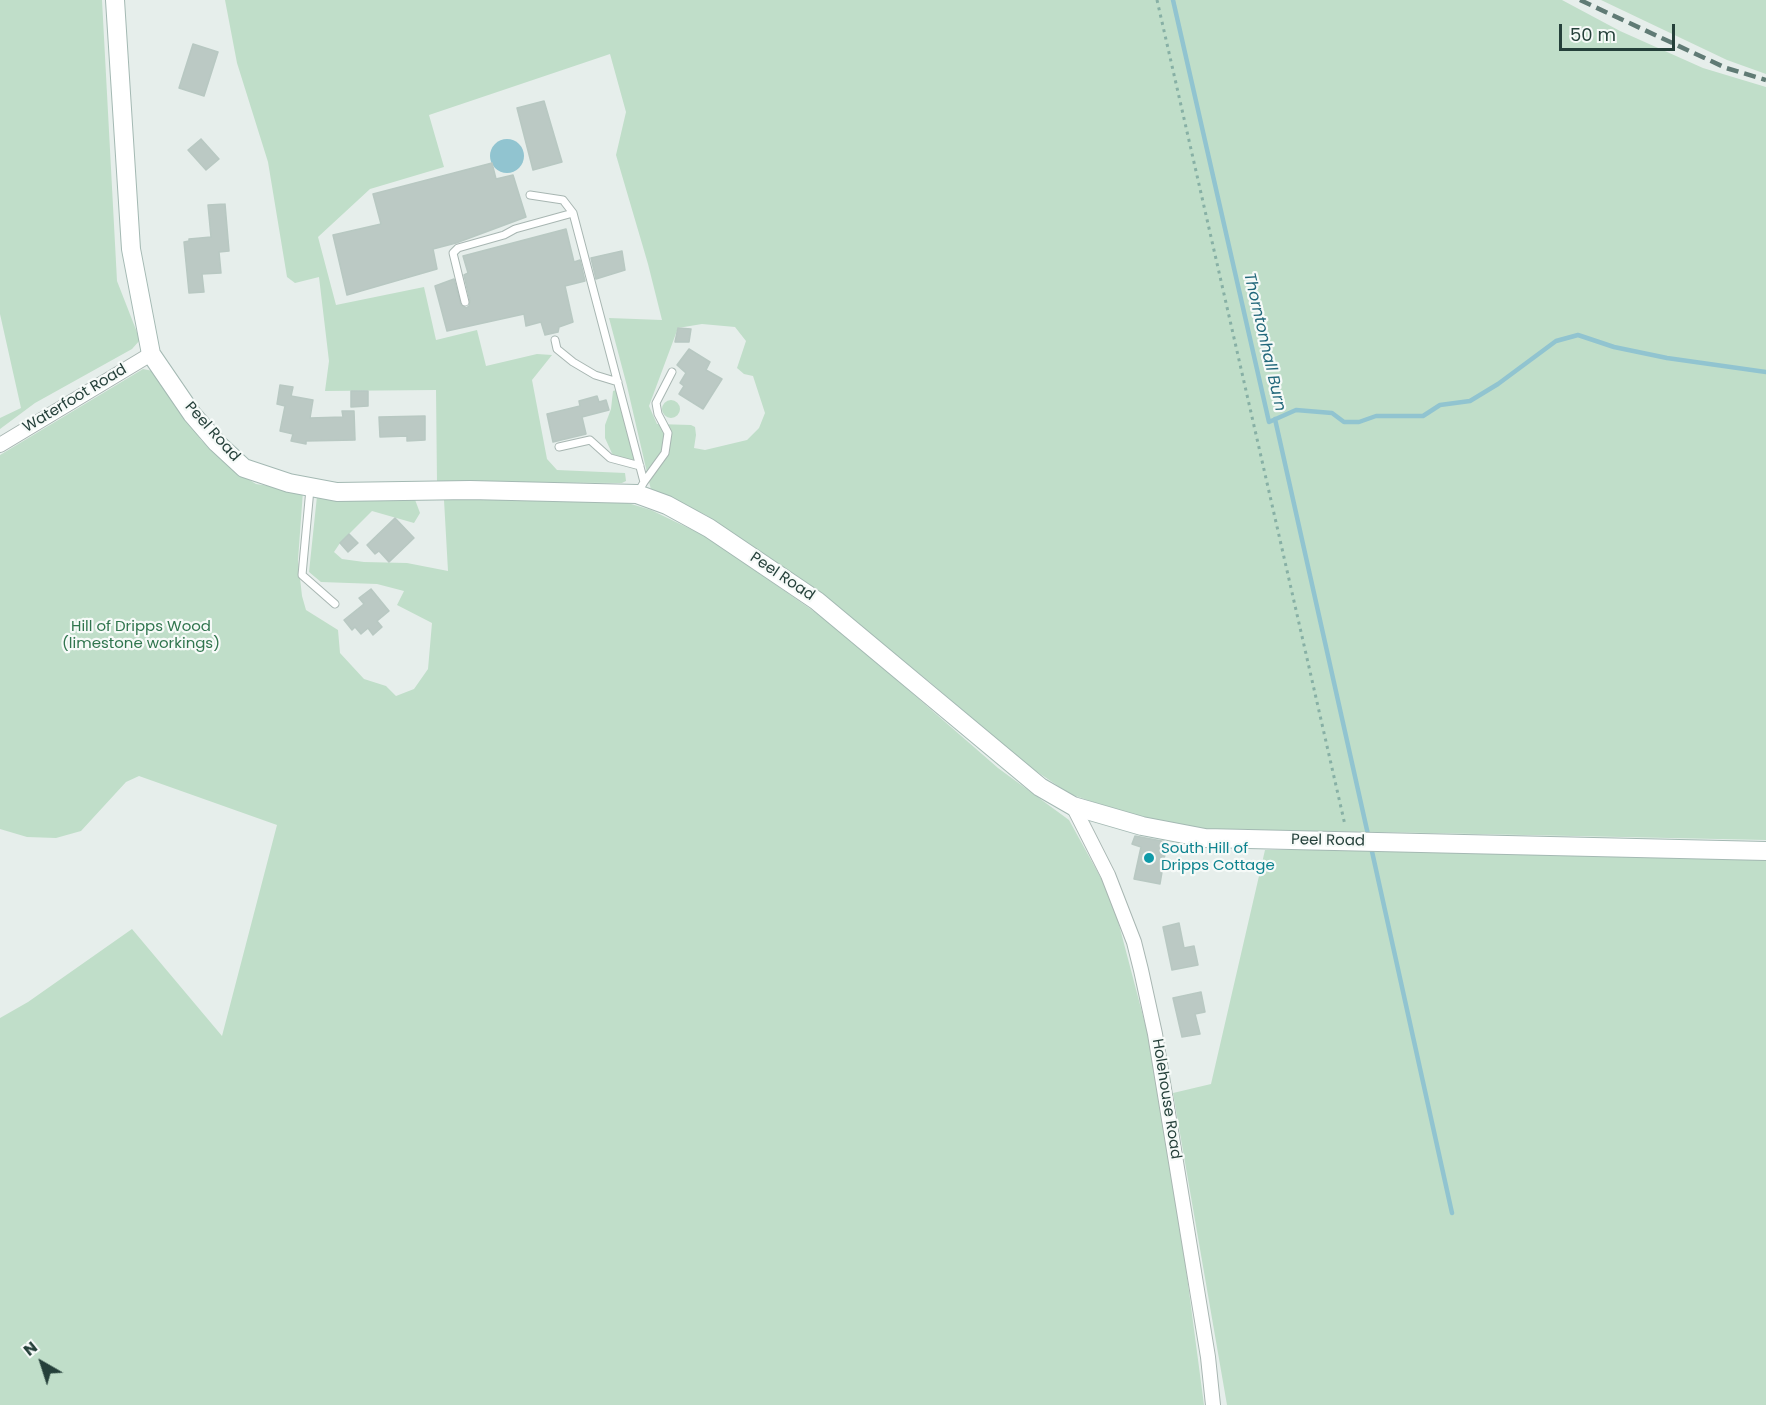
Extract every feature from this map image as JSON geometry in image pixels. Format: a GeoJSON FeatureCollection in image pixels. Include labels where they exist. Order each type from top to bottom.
{"type":"FeatureCollection","features":[{"type":"Feature","properties":{"kind":"street","name":"Peel Road"},"geometry":{"type":"LineString","coordinates":[[115,0],[131,249],[150,354],[192,414],[217,443],[244,468],[289,483],[337,492],[641,488],[709,528],[817,601],[1040,787],[1073,806],[1142,826],[1205,838],[1766,851]]}},
{"type":"Feature","properties":{"kind":"street","name":"Waterfoot Road"},"geometry":{"type":"LineString","coordinates":[[0,445],[150,354]]}},
{"type":"Feature","properties":{"kind":"street","name":"Holehouse Road"},"geometry":{"type":"LineString","coordinates":[[1073,806],[1108,875],[1134,942],[1142,970],[1163,1080],[1208,1357],[1213,1405]]}},
{"type":"Feature","properties":{"kind":"lane"},"geometry":{"type":"LineString","coordinates":[[530,195],[562,200],[573,213],[640,466],[641,488]]}},
{"type":"Feature","properties":{"kind":"lane"},"geometry":{"type":"LineString","coordinates":[[465,302],[453,253],[458,249],[504,236],[515,229],[573,213]]}},
{"type":"Feature","properties":{"kind":"lane"},"geometry":{"type":"LineString","coordinates":[[555,340],[557,349],[573,362],[595,375],[618,382]]}},
{"type":"Feature","properties":{"kind":"lane"},"geometry":{"type":"LineString","coordinates":[[641,488],[665,453],[668,433],[658,414],[656,403],[672,372]]}},
{"type":"Feature","properties":{"kind":"lane"},"geometry":{"type":"LineString","coordinates":[[560,447],[590,440],[610,458],[640,466]]}},
{"type":"Feature","properties":{"kind":"lane"},"geometry":{"type":"LineString","coordinates":[[310,487],[302,575],[334,604]]}},
{"type":"Feature","properties":{"kind":"path"},"geometry":{"type":"LineString","coordinates":[[1157,0],[1362,842]]}},
{"type":"Feature","properties":{"kind":"green space"},"geometry":{"type":"Polygon","coordinates":[[[0,0],[102,0],[117,281],[140,340],[132,349],[35,403],[0,429],[0,418],[21,408],[0,314],[0,0]]]}},
{"type":"Feature","properties":{"kind":"green space"},"geometry":{"type":"Polygon","coordinates":[[[225,0],[1562,0],[1620,31],[1703,68],[1766,87],[1766,840],[1196,830],[1131,815],[1070,794],[1024,763],[931,683],[808,585],[706,515],[651,490],[609,318],[662,320],[616,155],[626,112],[610,54],[429,115],[444,167],[370,189],[318,237],[336,305],[424,287],[436,340],[477,330],[486,366],[537,354],[552,355],[532,380],[547,459],[557,470],[625,473],[626,481],[622,483],[437,482],[436,390],[325,391],[329,361],[319,277],[295,283],[287,277],[268,162],[237,63],[225,0]],[[702,324],[678,328],[649,406],[657,424],[695,427],[694,448],[705,450],[747,440],[759,428],[765,413],[753,376],[744,374],[737,368],[746,341],[735,327],[702,324]]]}},
{"type":"Feature","properties":{"kind":"green space"},"geometry":{"type":"Polygon","coordinates":[[[1601,0],[1766,0],[1766,74],[1727,60],[1601,0]]]}},
{"type":"Feature","properties":{"kind":"green space","name":"Hill of Dripps Wood (limestone workings)"},"geometry":{"type":"Polygon","coordinates":[[[143,369],[153,371],[201,440],[233,470],[256,484],[303,491],[298,560],[306,610],[338,630],[340,653],[364,679],[386,686],[396,696],[414,689],[428,669],[432,623],[397,605],[404,591],[377,584],[321,582],[309,572],[317,496],[414,497],[420,513],[414,523],[372,511],[334,552],[342,559],[407,563],[448,571],[444,500],[618,500],[651,510],[707,537],[835,626],[998,768],[1069,820],[1112,898],[1148,1035],[1183,1246],[1204,1405],[0,1405],[0,1018],[28,1002],[132,929],[222,1036],[277,825],[139,776],[126,782],[81,831],[56,838],[27,837],[0,829],[0,455],[143,369]]]}},
{"type":"Feature","properties":{"kind":"green space"},"geometry":{"type":"Polygon","coordinates":[[[616,390],[638,461],[635,463],[615,460],[605,438],[605,425],[611,409],[613,391],[616,390]]]}},
{"type":"Feature","properties":{"kind":"green space"},"geometry":{"type":"Polygon","coordinates":[[[671,400],[677,403],[680,409],[677,415],[671,418],[665,415],[662,409],[665,403],[671,400]]]}},
{"type":"Feature","properties":{"kind":"green space"},"geometry":{"type":"Polygon","coordinates":[[[1265,850],[1371,850],[1766,860],[1766,1405],[1227,1405],[1173,1093],[1211,1084],[1265,850]]]}},
{"type":"Feature","properties":{"kind":"water"},"geometry":{"type":"Polygon","coordinates":[[[507,139],[519,144],[524,156],[519,168],[507,173],[495,168],[490,156],[495,144],[507,139]]]}},
{"type":"Feature","properties":{"kind":"building"},"geometry":{"type":"Polygon","coordinates":[[[193,44],[218,52],[204,96],[179,88],[193,44]]]}},
{"type":"Feature","properties":{"kind":"building"},"geometry":{"type":"Polygon","coordinates":[[[544,101],[562,162],[533,170],[517,108],[544,101]]]}},
{"type":"Feature","properties":{"kind":"building"},"geometry":{"type":"Polygon","coordinates":[[[201,139],[219,159],[206,170],[188,150],[201,139]]]}},
{"type":"Feature","properties":{"kind":"building"},"geometry":{"type":"Polygon","coordinates":[[[492,163],[496,179],[513,175],[526,217],[456,243],[433,249],[437,269],[347,295],[333,235],[381,224],[373,194],[492,163]]]}},
{"type":"Feature","properties":{"kind":"building"},"geometry":{"type":"Polygon","coordinates":[[[225,204],[229,251],[219,252],[221,273],[202,274],[204,292],[189,293],[184,242],[189,239],[211,237],[208,205],[225,204]]]}},
{"type":"Feature","properties":{"kind":"building"},"geometry":{"type":"Polygon","coordinates":[[[566,229],[574,262],[580,260],[585,281],[565,286],[573,322],[559,327],[558,332],[545,335],[541,322],[526,326],[524,314],[447,331],[435,286],[454,279],[461,305],[466,308],[469,306],[464,275],[468,273],[463,256],[566,229]]]}},
{"type":"Feature","properties":{"kind":"building"},"geometry":{"type":"Polygon","coordinates":[[[622,251],[625,270],[596,279],[591,258],[622,251]]]}},
{"type":"Feature","properties":{"kind":"building"},"geometry":{"type":"Polygon","coordinates":[[[678,328],[691,329],[689,342],[675,342],[678,328]]]}},
{"type":"Feature","properties":{"kind":"building"},"geometry":{"type":"Polygon","coordinates":[[[689,349],[710,362],[706,370],[722,379],[703,409],[679,394],[684,386],[680,383],[686,373],[677,365],[689,349]]]}},
{"type":"Feature","properties":{"kind":"building"},"geometry":{"type":"Polygon","coordinates":[[[280,385],[293,387],[291,396],[313,400],[310,418],[343,417],[342,411],[354,411],[355,440],[306,441],[306,444],[291,441],[293,434],[280,431],[285,406],[277,404],[280,385]]]}},
{"type":"Feature","properties":{"kind":"building"},"geometry":{"type":"Polygon","coordinates":[[[351,391],[368,391],[368,406],[351,407],[351,391]]]}},
{"type":"Feature","properties":{"kind":"building"},"geometry":{"type":"Polygon","coordinates":[[[597,396],[599,402],[606,400],[609,410],[582,417],[586,434],[553,442],[547,414],[580,406],[579,401],[597,396]]]}},
{"type":"Feature","properties":{"kind":"building"},"geometry":{"type":"Polygon","coordinates":[[[425,416],[425,440],[407,441],[407,436],[380,437],[379,417],[425,416]]]}},
{"type":"Feature","properties":{"kind":"building"},"geometry":{"type":"Polygon","coordinates":[[[395,518],[414,538],[389,562],[379,551],[375,554],[367,545],[395,518]]]}},
{"type":"Feature","properties":{"kind":"building"},"geometry":{"type":"Polygon","coordinates":[[[349,534],[358,543],[348,552],[340,543],[349,534]]]}},
{"type":"Feature","properties":{"kind":"building"},"geometry":{"type":"Polygon","coordinates":[[[371,589],[389,611],[377,621],[382,627],[373,635],[368,628],[361,634],[355,627],[352,630],[344,620],[364,604],[359,598],[371,589]]]}},
{"type":"Feature","properties":{"kind":"building","name":"South Hill of Dripps Cottage"},"geometry":{"type":"Polygon","coordinates":[[[1135,836],[1167,842],[1160,884],[1134,879],[1141,847],[1132,844],[1135,836]]]}},
{"type":"Feature","properties":{"kind":"building"},"geometry":{"type":"Polygon","coordinates":[[[1179,923],[1184,948],[1194,946],[1198,965],[1172,970],[1163,927],[1179,923]]]}},
{"type":"Feature","properties":{"kind":"building"},"geometry":{"type":"Polygon","coordinates":[[[1201,992],[1205,1012],[1195,1014],[1200,1034],[1182,1037],[1173,998],[1201,992]]]}},
{"type":"Feature","properties":{"kind":"waterway","name":"Thorntonhall Burn"},"geometry":{"type":"LineString","coordinates":[[1173,0],[1269,422],[1296,410],[1332,413],[1344,422],[1359,422],[1376,416],[1423,416],[1440,405],[1470,401],[1498,384],[1556,341],[1578,335],[1614,347],[1667,358],[1766,372]]}},
{"type":"Feature","properties":{"kind":"waterway"},"geometry":{"type":"LineString","coordinates":[[1275,419],[1369,839]]}},
{"type":"Feature","properties":{"kind":"waterway"},"geometry":{"type":"LineString","coordinates":[[1371,847],[1452,1213]]}},
{"type":"Feature","properties":{"kind":"railway"},"geometry":{"type":"LineString","coordinates":[[1580,0],[1726,68],[1766,80]]}},
{"type":"Feature","properties":{"kind":"place","name":"South Hill of Dripps Cottage"},"geometry":{"type":"Point","coordinates":[1149,858]}}]}
